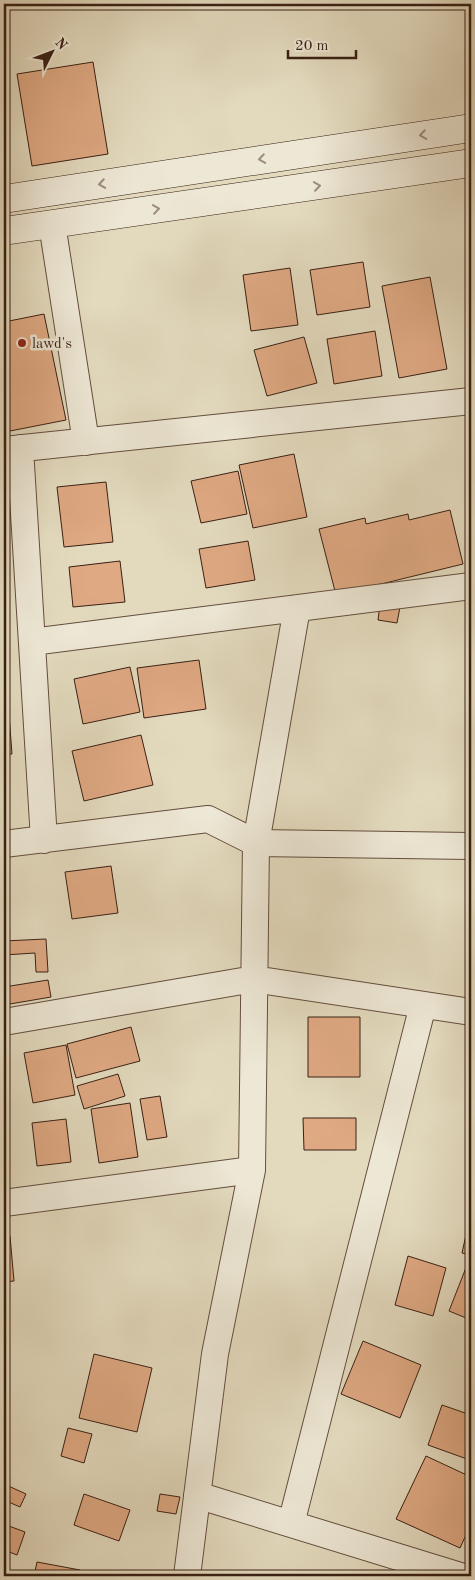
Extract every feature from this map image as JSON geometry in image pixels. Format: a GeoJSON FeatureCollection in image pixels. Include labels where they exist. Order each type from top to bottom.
{"type":"FeatureCollection","features":[{"type":"Feature","properties":{"kind":"main road"},"geometry":{"type":"LineString","coordinates":[[4,199],[471,128]]}},
{"type":"Feature","properties":{"kind":"main road"},"geometry":{"type":"LineString","coordinates":[[4,231],[471,163]]}},
{"type":"Feature","properties":{"kind":"street"},"geometry":{"type":"LineString","coordinates":[[52,224],[86,442]]}},
{"type":"Feature","properties":{"kind":"street"},"geometry":{"type":"LineString","coordinates":[[44,840],[32,642],[12,449],[471,401]]}},
{"type":"Feature","properties":{"kind":"street"},"geometry":{"type":"LineString","coordinates":[[32,642],[471,586]]}},
{"type":"Feature","properties":{"kind":"street"},"geometry":{"type":"LineString","coordinates":[[187,1576],[215,1354],[252,1170],[256,843],[297,608]]}},
{"type":"Feature","properties":{"kind":"street"},"geometry":{"type":"LineString","coordinates":[[4,844],[208,819],[256,843],[471,846]]}},
{"type":"Feature","properties":{"kind":"street"},"geometry":{"type":"LineString","coordinates":[[4,1022],[254,979],[471,1012]]}},
{"type":"Feature","properties":{"kind":"street"},"geometry":{"type":"LineString","coordinates":[[292,1524],[422,1005]]}},
{"type":"Feature","properties":{"kind":"street"},"geometry":{"type":"LineString","coordinates":[[4,1204],[252,1170]]}},
{"type":"Feature","properties":{"kind":"street"},"geometry":{"type":"LineString","coordinates":[[197,1495],[460,1576]]}},
{"type":"Feature","properties":{"kind":"street"},"geometry":{"type":"LineString","coordinates":[[466,1576],[471,1560]]}},
{"type":"Feature","properties":{"kind":"building"},"geometry":{"type":"Polygon","coordinates":[[[93,62],[108,154],[32,166],[17,74],[93,62]]]}},
{"type":"Feature","properties":{"kind":"building"},"geometry":{"type":"Polygon","coordinates":[[[363,262],[370,307],[317,315],[310,270],[363,262]]]}},
{"type":"Feature","properties":{"kind":"building"},"geometry":{"type":"Polygon","coordinates":[[[290,268],[298,325],[251,331],[243,275],[290,268]]]}},
{"type":"Feature","properties":{"kind":"building"},"geometry":{"type":"Polygon","coordinates":[[[430,277],[447,369],[399,378],[382,286],[430,277]]]}},
{"type":"Feature","properties":{"kind":"building"},"geometry":{"type":"Polygon","coordinates":[[[44,314],[66,420],[10,431],[4,403],[4,322],[44,314]]]}},
{"type":"Feature","properties":{"kind":"building"},"geometry":{"type":"Polygon","coordinates":[[[375,331],[382,376],[334,384],[327,339],[375,331]]]}},
{"type":"Feature","properties":{"kind":"building"},"geometry":{"type":"Polygon","coordinates":[[[304,337],[317,383],[267,396],[254,350],[304,337]]]}},
{"type":"Feature","properties":{"kind":"building"},"geometry":{"type":"Polygon","coordinates":[[[294,454],[307,517],[253,528],[239,465],[294,454]]]}},
{"type":"Feature","properties":{"kind":"building"},"geometry":{"type":"Polygon","coordinates":[[[238,471],[247,514],[201,523],[191,481],[238,471]]]}},
{"type":"Feature","properties":{"kind":"building"},"geometry":{"type":"Polygon","coordinates":[[[106,482],[113,542],[64,547],[57,487],[106,482]]]}},
{"type":"Feature","properties":{"kind":"building"},"geometry":{"type":"Polygon","coordinates":[[[450,510],[463,564],[336,595],[319,529],[365,518],[366,524],[408,514],[409,520],[450,510]]]}},
{"type":"Feature","properties":{"kind":"building"},"geometry":{"type":"Polygon","coordinates":[[[248,541],[255,580],[206,588],[199,549],[248,541]]]}},
{"type":"Feature","properties":{"kind":"building"},"geometry":{"type":"Polygon","coordinates":[[[120,561],[125,602],[73,607],[69,567],[120,561]]]}},
{"type":"Feature","properties":{"kind":"building"},"geometry":{"type":"Polygon","coordinates":[[[380,604],[400,607],[397,623],[378,620],[380,604]]]}},
{"type":"Feature","properties":{"kind":"building"},"geometry":{"type":"Polygon","coordinates":[[[199,660],[206,709],[144,718],[137,668],[199,660]]]}},
{"type":"Feature","properties":{"kind":"building"},"geometry":{"type":"Polygon","coordinates":[[[130,667],[140,712],[83,724],[74,679],[130,667]]]}},
{"type":"Feature","properties":{"kind":"building"},"geometry":{"type":"Polygon","coordinates":[[[4,702],[8,702],[12,754],[4,754],[4,702]]]}},
{"type":"Feature","properties":{"kind":"building"},"geometry":{"type":"Polygon","coordinates":[[[141,735],[153,785],[84,801],[72,751],[141,735]]]}},
{"type":"Feature","properties":{"kind":"building"},"geometry":{"type":"Polygon","coordinates":[[[111,866],[118,913],[72,919],[65,872],[111,866]]]}},
{"type":"Feature","properties":{"kind":"building"},"geometry":{"type":"Polygon","coordinates":[[[46,939],[48,972],[36,972],[35,953],[4,955],[4,941],[46,939]]]}},
{"type":"Feature","properties":{"kind":"building"},"geometry":{"type":"Polygon","coordinates":[[[48,980],[51,997],[4,1005],[4,987],[48,980]]]}},
{"type":"Feature","properties":{"kind":"building"},"geometry":{"type":"Polygon","coordinates":[[[308,1017],[360,1017],[360,1077],[308,1077],[308,1017]]]}},
{"type":"Feature","properties":{"kind":"building"},"geometry":{"type":"Polygon","coordinates":[[[131,1027],[140,1061],[76,1078],[67,1044],[131,1027]]]}},
{"type":"Feature","properties":{"kind":"building"},"geometry":{"type":"Polygon","coordinates":[[[66,1045],[75,1095],[33,1103],[24,1053],[66,1045]]]}},
{"type":"Feature","properties":{"kind":"building"},"geometry":{"type":"Polygon","coordinates":[[[118,1074],[125,1096],[84,1109],[77,1086],[118,1074]]]}},
{"type":"Feature","properties":{"kind":"building"},"geometry":{"type":"Polygon","coordinates":[[[160,1096],[167,1137],[147,1140],[140,1099],[160,1096]]]}},
{"type":"Feature","properties":{"kind":"building"},"geometry":{"type":"Polygon","coordinates":[[[130,1103],[138,1157],[99,1163],[91,1109],[130,1103]]]}},
{"type":"Feature","properties":{"kind":"building"},"geometry":{"type":"Polygon","coordinates":[[[303,1118],[356,1118],[356,1150],[304,1150],[303,1118]]]}},
{"type":"Feature","properties":{"kind":"building"},"geometry":{"type":"Polygon","coordinates":[[[66,1119],[71,1162],[37,1166],[32,1123],[66,1119]]]}},
{"type":"Feature","properties":{"kind":"building"},"geometry":{"type":"Polygon","coordinates":[[[471,1212],[471,1255],[462,1253],[471,1212]]]}},
{"type":"Feature","properties":{"kind":"building"},"geometry":{"type":"Polygon","coordinates":[[[10,1236],[14,1281],[4,1282],[4,1237],[10,1236]]]}},
{"type":"Feature","properties":{"kind":"building"},"geometry":{"type":"Polygon","coordinates":[[[408,1256],[446,1268],[433,1316],[395,1305],[408,1256]]]}},
{"type":"Feature","properties":{"kind":"building"},"geometry":{"type":"Polygon","coordinates":[[[469,1260],[471,1261],[471,1320],[449,1311],[469,1260]]]}},
{"type":"Feature","properties":{"kind":"building"},"geometry":{"type":"Polygon","coordinates":[[[363,1341],[421,1365],[400,1418],[341,1394],[363,1341]]]}},
{"type":"Feature","properties":{"kind":"building"},"geometry":{"type":"Polygon","coordinates":[[[94,1354],[152,1368],[137,1432],[79,1418],[94,1354]]]}},
{"type":"Feature","properties":{"kind":"building"},"geometry":{"type":"Polygon","coordinates":[[[442,1405],[471,1415],[471,1447],[467,1459],[428,1445],[442,1405]]]}},
{"type":"Feature","properties":{"kind":"building"},"geometry":{"type":"Polygon","coordinates":[[[68,1428],[92,1434],[84,1463],[61,1456],[68,1428]]]}},
{"type":"Feature","properties":{"kind":"building"},"geometry":{"type":"Polygon","coordinates":[[[426,1456],[471,1477],[471,1524],[460,1548],[396,1519],[426,1456]]]}},
{"type":"Feature","properties":{"kind":"building"},"geometry":{"type":"Polygon","coordinates":[[[4,1484],[26,1494],[20,1507],[4,1500],[4,1484]]]}},
{"type":"Feature","properties":{"kind":"building"},"geometry":{"type":"Polygon","coordinates":[[[84,1494],[130,1510],[119,1541],[74,1525],[84,1494]]]}},
{"type":"Feature","properties":{"kind":"building"},"geometry":{"type":"Polygon","coordinates":[[[160,1494],[180,1497],[176,1514],[157,1511],[160,1494]]]}},
{"type":"Feature","properties":{"kind":"building"},"geometry":{"type":"Polygon","coordinates":[[[9,1526],[25,1532],[17,1555],[4,1550],[4,1541],[9,1526]]]}},
{"type":"Feature","properties":{"kind":"building"},"geometry":{"type":"Polygon","coordinates":[[[37,1562],[80,1570],[79,1576],[34,1576],[37,1562]]]}},
{"type":"Feature","properties":{"kind":"place","name":"lawd's"},"geometry":{"type":"Point","coordinates":[22,343]}}]}
